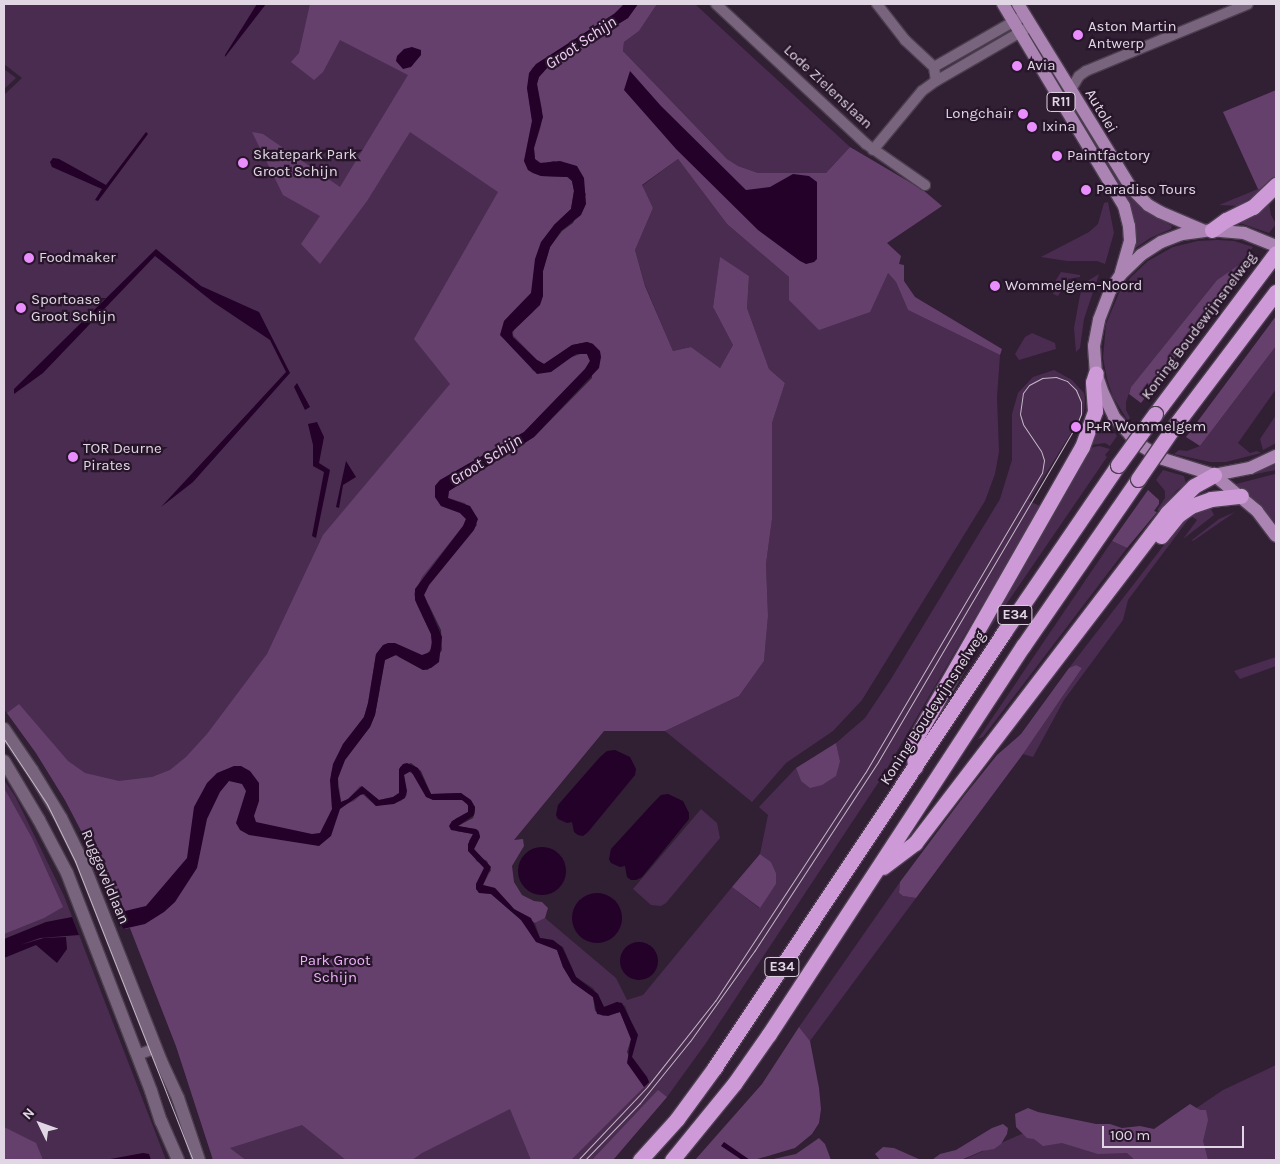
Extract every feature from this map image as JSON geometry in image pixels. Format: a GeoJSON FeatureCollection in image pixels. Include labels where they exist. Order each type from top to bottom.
{"type":"FeatureCollection","features":[{"type":"Feature","properties":{"kind":"highway"},"geometry":{"type":"LineString","coordinates":[[1207,230],[1245,212],[1276,185]]}},
{"type":"Feature","properties":{"kind":"highway","name":"Koning Boudewijnsnelweg"},"geometry":{"type":"LineString","coordinates":[[640,1160],[677,1119],[715,1067],[1118,465],[1154,414],[1276,253]]}},
{"type":"Feature","properties":{"kind":"highway","name":"E34"},"geometry":{"type":"LineString","coordinates":[[672,1160],[734,1084],[1018,654],[1173,428],[1276,292]]}},
{"type":"Feature","properties":{"kind":"highway"},"geometry":{"type":"LineString","coordinates":[[915,767],[913,743],[1082,448],[1095,411],[1093,382],[1096,373]]}},
{"type":"Feature","properties":{"kind":"highway"},"geometry":{"type":"LineString","coordinates":[[874,874],[915,842],[1166,513],[1185,494],[1214,475]]}},
{"type":"Feature","properties":{"kind":"highway"},"geometry":{"type":"LineString","coordinates":[[1142,544],[1161,536],[1178,515],[1191,506],[1211,499],[1241,496]]}},
{"type":"Feature","properties":{"kind":"main road","name":"Autolei"},"geometry":{"type":"LineString","coordinates":[[1003,4],[1124,206],[1129,226],[1130,241],[1121,274]]}},
{"type":"Feature","properties":{"kind":"main road","name":"Autolei"},"geometry":{"type":"LineString","coordinates":[[1021,9],[1123,178],[1137,194],[1160,212],[1207,230],[1244,233],[1276,246]]}},
{"type":"Feature","properties":{"kind":"main road","name":"Autolei"},"geometry":{"type":"LineString","coordinates":[[1207,230],[1161,242],[1141,255],[1121,274],[1110,291],[1099,320],[1094,346],[1096,373],[1114,416],[1140,445],[1163,460],[1214,475],[1257,511],[1276,536]]}},
{"type":"Feature","properties":{"kind":"main road","name":"Autolei"},"geometry":{"type":"LineString","coordinates":[[1214,475],[1250,468],[1276,456]]}},
{"type":"Feature","properties":{"kind":"street","name":"Lode Zielenslaan"},"geometry":{"type":"LineString","coordinates":[[718,4],[873,150],[925,185]]}},
{"type":"Feature","properties":{"kind":"street"},"geometry":{"type":"LineString","coordinates":[[877,4],[905,40],[934,67],[936,81]]}},
{"type":"Feature","properties":{"kind":"street"},"geometry":{"type":"LineString","coordinates":[[1070,91],[1079,76],[1086,71],[1248,4]]}},
{"type":"Feature","properties":{"kind":"street"},"geometry":{"type":"LineString","coordinates":[[873,150],[922,91],[1017,27],[1021,9]]}},
{"type":"Feature","properties":{"kind":"street"},"geometry":{"type":"LineString","coordinates":[[934,67],[1017,27],[1031,26]]}},
{"type":"Feature","properties":{"kind":"street","name":"Ruggeveldlaan"},"geometry":{"type":"LineString","coordinates":[[4,729],[61,818],[83,863],[156,1048],[178,1098],[199,1160]]}},
{"type":"Feature","properties":{"kind":"street"},"geometry":{"type":"LineString","coordinates":[[4,761],[28,799],[67,873],[158,1114],[178,1160]]}},
{"type":"Feature","properties":{"kind":"street"},"geometry":{"type":"LineString","coordinates":[[137,1056],[156,1048]]}},
{"type":"Feature","properties":{"kind":"green space"},"geometry":{"type":"Polygon","coordinates":[[[4,4],[624,4],[541,176],[536,421],[359,724],[468,844],[627,1052],[644,1087],[649,1082],[632,1057],[631,1022],[625,1006],[617,1002],[604,1007],[593,988],[576,977],[563,947],[547,939],[540,938],[535,923],[545,918],[616,978],[627,1000],[643,995],[732,887],[759,908],[776,884],[776,873],[771,862],[760,854],[768,815],[759,807],[796,768],[801,781],[840,761],[836,743],[865,718],[891,679],[1000,499],[1012,460],[1012,414],[1018,393],[1033,377],[1054,370],[1072,380],[1084,393],[1084,412],[1029,501],[1040,506],[882,777],[706,1043],[667,1097],[613,1160],[246,1160],[230,1148],[211,1153],[176,1046],[130,928],[123,929],[88,844],[65,800],[36,753],[4,709],[4,95],[22,78],[4,64],[4,4]]]}},
{"type":"Feature","properties":{"kind":"green space","name":"Park Groot Schijn"},"geometry":{"type":"Polygon","coordinates":[[[310,4],[624,4],[618,11],[532,68],[527,88],[532,121],[524,161],[528,170],[541,176],[567,177],[572,181],[574,191],[571,209],[554,225],[531,293],[504,321],[533,371],[583,353],[587,354],[590,361],[585,369],[524,432],[440,480],[435,486],[435,497],[441,506],[460,513],[466,519],[463,526],[422,577],[414,594],[417,605],[431,634],[432,648],[425,656],[376,654],[364,717],[343,744],[331,773],[332,809],[354,801],[362,794],[376,806],[401,801],[407,795],[404,775],[408,771],[413,774],[433,800],[460,799],[466,802],[469,808],[468,812],[455,819],[456,831],[473,834],[469,841],[476,861],[482,864],[484,868],[476,884],[483,893],[491,894],[521,920],[536,941],[557,950],[563,967],[572,982],[593,997],[595,1011],[603,1016],[620,1012],[631,1039],[627,1052],[644,1087],[571,1160],[531,1160],[510,1109],[422,1153],[412,1160],[346,1160],[302,1125],[230,1148],[246,1160],[213,1160],[176,1046],[130,928],[123,929],[88,844],[65,800],[36,753],[7,713],[19,704],[68,761],[85,773],[119,781],[152,777],[170,770],[186,757],[207,734],[267,654],[323,535],[450,384],[414,339],[498,192],[410,132],[367,201],[320,264],[301,244],[320,216],[283,195],[252,132],[263,134],[340,187],[408,75],[340,40],[323,72],[314,80],[291,62],[299,53],[310,4]]]}},
{"type":"Feature","properties":{"kind":"green space"},"geometry":{"type":"Polygon","coordinates":[[[638,4],[657,4],[639,31],[624,42],[623,51],[727,159],[738,166],[758,173],[826,173],[850,147],[923,190],[942,206],[887,243],[901,256],[899,264],[904,265],[904,281],[915,297],[1002,349],[1000,355],[908,310],[896,282],[888,273],[870,312],[819,330],[789,300],[789,277],[727,224],[678,159],[642,185],[653,208],[635,250],[645,286],[673,351],[691,347],[720,368],[733,345],[713,307],[720,257],[749,276],[747,308],[769,369],[785,383],[772,423],[772,519],[766,564],[768,616],[764,661],[739,696],[665,731],[604,731],[514,840],[523,839],[524,846],[512,866],[514,882],[522,895],[534,901],[542,902],[548,908],[545,918],[535,923],[514,909],[495,888],[483,885],[491,870],[487,861],[481,858],[474,849],[480,837],[478,830],[458,826],[473,818],[475,812],[475,807],[461,793],[431,794],[421,771],[411,763],[400,767],[399,793],[393,797],[379,800],[360,786],[348,799],[341,802],[338,778],[345,760],[370,727],[375,715],[385,660],[395,655],[423,670],[428,670],[442,650],[441,630],[424,595],[429,585],[477,525],[465,503],[448,498],[449,491],[534,437],[592,378],[593,344],[587,342],[572,345],[544,364],[537,360],[513,335],[514,329],[533,312],[543,296],[543,271],[550,247],[562,231],[573,223],[586,194],[554,161],[543,164],[535,159],[534,148],[541,126],[542,109],[537,84],[539,77],[548,67],[628,18],[638,4]]]}},
{"type":"Feature","properties":{"kind":"green space"},"geometry":{"type":"Polygon","coordinates":[[[657,4],[695,4],[850,147],[826,173],[758,173],[738,166],[727,159],[623,51],[624,42],[639,31],[657,4]]]}},
{"type":"Feature","properties":{"kind":"green space"},"geometry":{"type":"Polygon","coordinates":[[[4,69],[16,78],[4,89],[4,69]]]}},
{"type":"Feature","properties":{"kind":"green space"},"geometry":{"type":"Polygon","coordinates":[[[1276,90],[1276,178],[1263,190],[1258,189],[1223,112],[1276,90]]]}},
{"type":"Feature","properties":{"kind":"green space"},"geometry":{"type":"Polygon","coordinates":[[[1076,109],[1148,212],[1172,226],[1171,229],[1150,238],[1134,249],[1136,241],[1072,112],[1076,109]]]}},
{"type":"Feature","properties":{"kind":"green space"},"geometry":{"type":"Polygon","coordinates":[[[678,159],[727,224],[789,277],[789,300],[888,273],[896,282],[908,310],[1000,355],[997,397],[999,452],[995,474],[985,501],[862,700],[833,731],[786,763],[752,802],[665,731],[739,696],[764,661],[768,616],[766,564],[772,519],[772,423],[785,383],[769,369],[747,308],[749,276],[720,258],[713,307],[733,345],[720,368],[691,347],[673,351],[645,285],[635,250],[653,208],[642,186],[678,159]]]}},
{"type":"Feature","properties":{"kind":"green space"},"geometry":{"type":"Polygon","coordinates":[[[1258,189],[1263,190],[1238,206],[1219,205],[1258,189]]]}},
{"type":"Feature","properties":{"kind":"green space"},"geometry":{"type":"Polygon","coordinates":[[[1108,202],[1114,233],[1105,264],[1097,261],[1067,261],[1041,257],[1089,232],[1098,224],[1104,203],[1108,202]]]}},
{"type":"Feature","properties":{"kind":"green space"},"geometry":{"type":"Polygon","coordinates":[[[1269,203],[1271,215],[1276,224],[1269,233],[1240,223],[1240,220],[1269,203]]]}},
{"type":"Feature","properties":{"kind":"green space"},"geometry":{"type":"Polygon","coordinates":[[[1198,241],[1234,241],[1253,247],[1240,264],[1217,280],[1131,387],[1126,402],[1126,410],[1130,418],[1128,421],[1113,397],[1103,358],[1106,324],[1119,293],[1131,277],[1148,261],[1173,247],[1198,241]]]}},
{"type":"Feature","properties":{"kind":"green space"},"geometry":{"type":"Polygon","coordinates":[[[1240,264],[1244,266],[1141,403],[1129,394],[1131,387],[1217,280],[1240,264]]]}},
{"type":"Feature","properties":{"kind":"green space"},"geometry":{"type":"Polygon","coordinates":[[[1061,272],[1080,275],[1080,277],[1068,279],[1058,296],[1053,294],[1056,280],[1061,272]]]}},
{"type":"Feature","properties":{"kind":"green space"},"geometry":{"type":"Polygon","coordinates":[[[1099,274],[1084,319],[1080,348],[1076,352],[1074,328],[1080,295],[1086,282],[1099,274]]]}},
{"type":"Feature","properties":{"kind":"green space"},"geometry":{"type":"Polygon","coordinates":[[[1276,316],[1276,346],[1200,446],[1186,437],[1276,316]]]}},
{"type":"Feature","properties":{"kind":"green space"},"geometry":{"type":"Polygon","coordinates":[[[1032,333],[1055,343],[1056,349],[1019,360],[1015,354],[1025,337],[1032,333]]]}},
{"type":"Feature","properties":{"kind":"green space"},"geometry":{"type":"Polygon","coordinates":[[[1276,346],[1276,389],[1238,443],[1250,453],[1257,451],[1261,453],[1226,462],[1210,462],[1174,454],[1179,450],[1187,451],[1200,446],[1276,346]]]}},
{"type":"Feature","properties":{"kind":"green space"},"geometry":{"type":"Polygon","coordinates":[[[1276,415],[1276,443],[1263,450],[1260,439],[1276,415]]]}},
{"type":"Feature","properties":{"kind":"green space"},"geometry":{"type":"Polygon","coordinates":[[[1106,421],[1117,436],[1110,446],[1105,443],[1090,445],[1098,423],[1106,421]]]}},
{"type":"Feature","properties":{"kind":"green space"},"geometry":{"type":"Polygon","coordinates":[[[1099,446],[1110,449],[1105,455],[1107,457],[964,666],[1090,448],[1099,446]]]}},
{"type":"Feature","properties":{"kind":"green space"},"geometry":{"type":"Polygon","coordinates":[[[1276,464],[1276,470],[1230,479],[1256,473],[1276,464]]]}},
{"type":"Feature","properties":{"kind":"green space"},"geometry":{"type":"Polygon","coordinates":[[[1163,470],[1184,476],[1186,484],[1177,490],[1160,511],[1157,510],[1165,498],[1165,491],[1156,480],[1163,470]]]}},
{"type":"Feature","properties":{"kind":"green space"},"geometry":{"type":"Polygon","coordinates":[[[1276,475],[1276,523],[1236,484],[1276,475]]]}},
{"type":"Feature","properties":{"kind":"green space"},"geometry":{"type":"Polygon","coordinates":[[[1148,490],[1159,500],[1159,504],[1154,511],[1157,512],[1127,548],[1112,541],[1148,490]]]}},
{"type":"Feature","properties":{"kind":"green space"},"geometry":{"type":"Polygon","coordinates":[[[1209,505],[1214,515],[1183,539],[1197,520],[1191,516],[1128,600],[1123,620],[1064,700],[1033,757],[1023,754],[1082,668],[1076,665],[1069,668],[1181,523],[1188,516],[1209,505]]]}},
{"type":"Feature","properties":{"kind":"green space"},"geometry":{"type":"Polygon","coordinates":[[[1235,512],[1193,541],[1192,540],[1219,519],[1235,512]]]}},
{"type":"Feature","properties":{"kind":"green space"},"geometry":{"type":"Polygon","coordinates":[[[1112,541],[1127,548],[983,737],[978,739],[1112,541]]]}},
{"type":"Feature","properties":{"kind":"green space"},"geometry":{"type":"Polygon","coordinates":[[[1276,657],[1276,666],[1240,679],[1234,671],[1276,657]]]}},
{"type":"Feature","properties":{"kind":"green space"},"geometry":{"type":"Polygon","coordinates":[[[1076,665],[1082,668],[1023,754],[916,898],[903,896],[899,893],[900,882],[964,796],[997,755],[1021,734],[1069,668],[1076,665]]]}},
{"type":"Feature","properties":{"kind":"green space"},"geometry":{"type":"Polygon","coordinates":[[[836,743],[840,761],[836,776],[822,785],[810,788],[801,781],[796,768],[836,743]]]}},
{"type":"Feature","properties":{"kind":"green space"},"geometry":{"type":"Polygon","coordinates":[[[4,780],[15,796],[64,896],[166,1160],[4,1160],[4,780]]]}},
{"type":"Feature","properties":{"kind":"green space"},"geometry":{"type":"Polygon","coordinates":[[[4,788],[32,838],[63,907],[44,918],[4,934],[4,788]]]}},
{"type":"Feature","properties":{"kind":"green space"},"geometry":{"type":"Polygon","coordinates":[[[701,809],[717,823],[720,838],[666,903],[661,906],[651,905],[633,889],[701,809]]]}},
{"type":"Feature","properties":{"kind":"green space"},"geometry":{"type":"Polygon","coordinates":[[[760,854],[771,862],[776,873],[776,884],[760,908],[732,887],[760,854]]]}},
{"type":"Feature","properties":{"kind":"green space"},"geometry":{"type":"Polygon","coordinates":[[[900,882],[899,893],[903,896],[916,898],[810,1041],[799,1027],[900,882]]]}},
{"type":"Feature","properties":{"kind":"green space"},"geometry":{"type":"Polygon","coordinates":[[[799,1027],[810,1041],[819,1088],[821,1109],[819,1123],[812,1134],[795,1148],[754,1160],[695,1160],[762,1084],[799,1027]]]}},
{"type":"Feature","properties":{"kind":"green space"},"geometry":{"type":"Polygon","coordinates":[[[1276,1065],[1276,1160],[1193,1160],[1195,1109],[1223,1090],[1276,1065]]]}},
{"type":"Feature","properties":{"kind":"green space"},"geometry":{"type":"Polygon","coordinates":[[[658,1090],[667,1097],[613,1160],[592,1160],[658,1090]]]}},
{"type":"Feature","properties":{"kind":"green space"},"geometry":{"type":"Polygon","coordinates":[[[1190,1104],[1200,1110],[1206,1110],[1208,1120],[1203,1141],[1208,1160],[1135,1160],[1127,1153],[1098,1154],[1062,1143],[1043,1146],[1034,1139],[1027,1138],[1016,1127],[1015,1114],[1028,1108],[1038,1112],[1096,1124],[1110,1124],[1122,1128],[1140,1126],[1154,1129],[1190,1104]]]}},
{"type":"Feature","properties":{"kind":"green space"},"geometry":{"type":"Polygon","coordinates":[[[1003,1124],[1008,1128],[1007,1134],[1001,1144],[994,1149],[982,1151],[961,1160],[932,1160],[940,1154],[956,1150],[992,1128],[1003,1124]]]}},
{"type":"Feature","properties":{"kind":"green space"},"geometry":{"type":"Polygon","coordinates":[[[4,1127],[36,1143],[43,1160],[4,1160],[4,1127]]]}},
{"type":"Feature","properties":{"kind":"green space"},"geometry":{"type":"Polygon","coordinates":[[[1035,1128],[1184,1160],[963,1160],[1035,1128]]]}},
{"type":"Feature","properties":{"kind":"green space"},"geometry":{"type":"Polygon","coordinates":[[[819,1138],[825,1144],[831,1160],[769,1160],[796,1154],[819,1138]]]}},
{"type":"Feature","properties":{"kind":"green space"},"geometry":{"type":"Polygon","coordinates":[[[883,1147],[894,1148],[921,1160],[880,1160],[875,1154],[883,1147]]]}},
{"type":"Feature","properties":{"kind":"water"},"geometry":{"type":"Polygon","coordinates":[[[257,4],[266,4],[225,57],[225,55],[257,4]]]}},
{"type":"Feature","properties":{"kind":"water","name":"Groot Schijn"},"geometry":{"type":"Polygon","coordinates":[[[624,4],[638,4],[628,18],[548,67],[539,77],[537,84],[543,117],[534,148],[535,159],[540,163],[560,161],[577,166],[584,178],[586,204],[581,215],[561,231],[550,247],[543,271],[543,296],[540,305],[512,332],[513,337],[537,360],[544,364],[572,345],[587,342],[593,344],[600,351],[599,368],[534,437],[449,491],[448,498],[470,506],[478,519],[474,530],[429,585],[424,595],[442,637],[439,662],[431,668],[423,670],[396,655],[385,660],[375,715],[370,727],[345,760],[338,778],[338,786],[341,802],[348,799],[362,786],[379,800],[393,797],[399,793],[399,769],[403,764],[407,763],[418,768],[431,794],[461,793],[471,800],[475,807],[474,815],[458,826],[476,829],[479,832],[480,837],[474,849],[491,867],[483,885],[495,888],[514,909],[531,918],[540,938],[553,940],[562,947],[576,977],[598,994],[604,1007],[617,1002],[622,1003],[638,1035],[632,1057],[649,1082],[644,1087],[627,1063],[631,1039],[620,1012],[608,1016],[597,1014],[593,997],[572,982],[563,967],[557,950],[536,942],[521,920],[491,894],[479,893],[476,889],[476,884],[484,868],[468,851],[468,844],[473,834],[451,830],[449,826],[452,821],[468,812],[468,805],[462,800],[433,800],[426,797],[411,771],[404,775],[407,791],[405,798],[394,804],[376,806],[364,794],[360,795],[340,809],[331,836],[319,846],[249,835],[240,830],[236,823],[246,791],[242,784],[229,781],[220,792],[207,819],[197,868],[175,902],[164,912],[145,924],[123,929],[108,893],[109,887],[113,886],[125,911],[146,906],[187,858],[194,807],[207,783],[217,773],[234,766],[241,766],[250,771],[259,783],[259,801],[254,816],[256,822],[312,834],[320,833],[332,809],[330,780],[333,764],[343,744],[364,717],[376,654],[383,645],[388,643],[395,643],[422,655],[430,652],[431,634],[415,600],[415,589],[463,526],[466,519],[460,513],[441,506],[435,497],[435,486],[440,480],[524,432],[585,369],[590,361],[587,354],[576,354],[551,372],[537,374],[500,335],[504,321],[531,293],[535,259],[541,242],[554,225],[571,209],[574,191],[572,181],[568,177],[541,176],[528,170],[524,161],[532,121],[527,88],[529,73],[536,64],[614,14],[624,4]]]}},
{"type":"Feature","properties":{"kind":"water"},"geometry":{"type":"Polygon","coordinates":[[[412,47],[421,50],[421,55],[411,67],[403,69],[396,61],[397,56],[404,49],[412,47]]]}},
{"type":"Feature","properties":{"kind":"water"},"geometry":{"type":"Polygon","coordinates":[[[630,71],[661,106],[746,190],[770,187],[793,174],[809,176],[817,182],[817,259],[814,262],[806,264],[800,261],[758,230],[676,149],[624,90],[630,71]]]}},
{"type":"Feature","properties":{"kind":"water"},"geometry":{"type":"Polygon","coordinates":[[[146,132],[148,134],[98,201],[95,200],[102,189],[52,167],[50,162],[53,158],[59,159],[106,185],[146,132]]]}},
{"type":"Feature","properties":{"kind":"water"},"geometry":{"type":"Polygon","coordinates":[[[156,249],[201,286],[259,312],[290,373],[193,482],[161,507],[286,372],[270,340],[213,302],[155,256],[43,373],[14,394],[14,389],[156,249]]]}},
{"type":"Feature","properties":{"kind":"water"},"geometry":{"type":"Polygon","coordinates":[[[297,383],[310,407],[305,410],[294,387],[297,383]]]}},
{"type":"Feature","properties":{"kind":"water"},"geometry":{"type":"Polygon","coordinates":[[[317,422],[324,437],[319,463],[330,470],[316,538],[312,536],[324,472],[313,466],[313,445],[308,424],[317,422]]]}},
{"type":"Feature","properties":{"kind":"water"},"geometry":{"type":"Polygon","coordinates":[[[346,461],[356,477],[343,485],[339,508],[336,507],[346,461]]]}},
{"type":"Feature","properties":{"kind":"water"},"geometry":{"type":"Polygon","coordinates":[[[615,750],[630,757],[636,769],[635,775],[588,832],[583,836],[578,835],[574,832],[572,822],[567,823],[558,819],[556,815],[558,805],[600,757],[607,751],[615,750]]]}},
{"type":"Feature","properties":{"kind":"water"},"geometry":{"type":"Polygon","coordinates":[[[668,794],[683,801],[689,813],[689,819],[642,877],[631,880],[627,877],[625,866],[620,867],[611,863],[609,859],[611,849],[661,795],[668,794]]]}},
{"type":"Feature","properties":{"kind":"water"},"geometry":{"type":"Polygon","coordinates":[[[537,847],[547,847],[556,851],[562,857],[565,862],[565,880],[556,891],[547,895],[537,895],[528,891],[522,885],[518,876],[518,866],[522,857],[528,851],[537,847]]]}},
{"type":"Feature","properties":{"kind":"water"},"geometry":{"type":"Polygon","coordinates":[[[597,893],[606,895],[617,904],[622,918],[620,927],[611,938],[597,943],[588,941],[577,932],[572,918],[574,909],[583,898],[597,893]]]}},
{"type":"Feature","properties":{"kind":"water"},"geometry":{"type":"Polygon","coordinates":[[[72,917],[79,935],[40,938],[20,945],[44,938],[66,937],[67,949],[57,963],[36,945],[4,958],[4,939],[46,922],[72,917]]]}},
{"type":"Feature","properties":{"kind":"water"},"geometry":{"type":"Polygon","coordinates":[[[639,942],[653,947],[658,961],[653,975],[639,980],[625,975],[620,961],[625,947],[639,942]]]}},
{"type":"Feature","properties":{"kind":"water"},"geometry":{"type":"Polygon","coordinates":[[[724,1142],[750,1160],[742,1160],[721,1146],[724,1142]]]}},
{"type":"Feature","properties":{"kind":"water"},"geometry":{"type":"Polygon","coordinates":[[[143,1153],[149,1154],[151,1160],[105,1160],[143,1153]]]}},
{"type":"Feature","properties":{"kind":"tram line"},"geometry":{"type":"LineString","coordinates":[[578,1160],[647,1087],[715,1001],[865,773],[1042,473],[1044,460],[1041,451],[1023,424],[1020,414],[1023,393],[1029,385],[1042,378],[1056,377],[1067,381],[1076,390],[1081,402],[1081,414],[1077,424],[878,762],[755,950],[690,1041],[640,1103],[585,1160]]}},
{"type":"Feature","properties":{"kind":"tram line"},"geometry":{"type":"LineString","coordinates":[[4,739],[47,804],[75,861],[193,1160]]}},
{"type":"Feature","properties":{"kind":"place","name":"Aston Martin Antwerp"},"geometry":{"type":"Point","coordinates":[1078,35]}},
{"type":"Feature","properties":{"kind":"place","name":"Avia"},"geometry":{"type":"Point","coordinates":[1017,66]}},
{"type":"Feature","properties":{"kind":"place","name":"Longchair"},"geometry":{"type":"Point","coordinates":[1023,114]}},
{"type":"Feature","properties":{"kind":"place","name":"Ixina"},"geometry":{"type":"Point","coordinates":[1032,127]}},
{"type":"Feature","properties":{"kind":"place","name":"Paintfactory"},"geometry":{"type":"Point","coordinates":[1057,156]}},
{"type":"Feature","properties":{"kind":"place","name":"Skatepark Park Groot Schijn"},"geometry":{"type":"Point","coordinates":[243,163]}},
{"type":"Feature","properties":{"kind":"place","name":"Paradiso Tours"},"geometry":{"type":"Point","coordinates":[1086,190]}},
{"type":"Feature","properties":{"kind":"place","name":"Foodmaker"},"geometry":{"type":"Point","coordinates":[29,258]}},
{"type":"Feature","properties":{"kind":"place","name":"Wommelgem-Noord"},"geometry":{"type":"Point","coordinates":[995,286]}},
{"type":"Feature","properties":{"kind":"place","name":"Sportoase Groot Schijn"},"geometry":{"type":"Point","coordinates":[21,308]}},
{"type":"Feature","properties":{"kind":"place","name":"P+R Wommelgem"},"geometry":{"type":"Point","coordinates":[1076,427]}},
{"type":"Feature","properties":{"kind":"place","name":"TOR Deurne Pirates"},"geometry":{"type":"Point","coordinates":[73,457]}}]}
